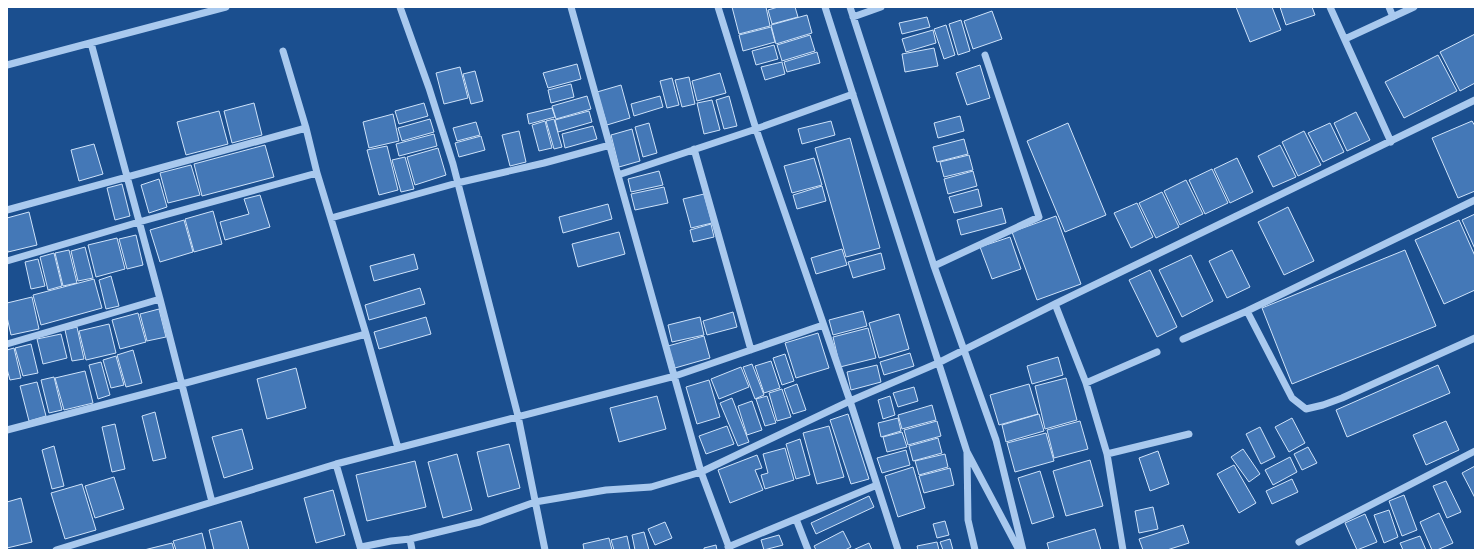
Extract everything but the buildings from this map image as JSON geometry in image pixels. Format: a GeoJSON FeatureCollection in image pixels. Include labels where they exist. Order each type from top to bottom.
{"type":"FeatureCollection","features":[{"type":"Feature","properties":{"kind":"street"},"geometry":{"type":"LineString","coordinates":[[7,65],[226,7]]}},
{"type":"Feature","properties":{"kind":"street"},"geometry":{"type":"LineString","coordinates":[[400,7],[430,88],[453,164],[518,416],[545,550]]}},
{"type":"Feature","properties":{"kind":"street"},"geometry":{"type":"LineString","coordinates":[[571,7],[701,472],[729,548],[877,485]]}},
{"type":"Feature","properties":{"kind":"street"},"geometry":{"type":"LineString","coordinates":[[718,7],[756,129],[850,402],[898,550]]}},
{"type":"Feature","properties":{"kind":"street"},"geometry":{"type":"LineString","coordinates":[[825,7],[967,452],[1019,550]]}},
{"type":"Feature","properties":{"kind":"street"},"geometry":{"type":"LineString","coordinates":[[850,7],[934,266],[996,440],[1023,550]]}},
{"type":"Feature","properties":{"kind":"street"},"geometry":{"type":"LineString","coordinates":[[853,17],[881,7]]}},
{"type":"Feature","properties":{"kind":"street"},"geometry":{"type":"LineString","coordinates":[[1330,7],[1391,142]]}},
{"type":"Feature","properties":{"kind":"street"},"geometry":{"type":"LineString","coordinates":[[1389,7],[1393,17]]}},
{"type":"Feature","properties":{"kind":"street"},"geometry":{"type":"LineString","coordinates":[[1345,39],[1414,7]]}},
{"type":"Feature","properties":{"kind":"street"},"geometry":{"type":"LineString","coordinates":[[91,43],[160,299],[212,502]]}},
{"type":"Feature","properties":{"kind":"street"},"geometry":{"type":"LineString","coordinates":[[284,51],[330,218],[366,334],[398,448]]}},
{"type":"Feature","properties":{"kind":"street"},"geometry":{"type":"LineString","coordinates":[[934,266],[1039,217],[984,55]]}},
{"type":"Feature","properties":{"kind":"street"},"geometry":{"type":"LineString","coordinates":[[618,175],[756,129],[852,94]]}},
{"type":"Feature","properties":{"kind":"street"},"geometry":{"type":"LineString","coordinates":[[336,464],[361,549],[480,522],[535,502],[606,490],[651,487],[701,472],[850,402],[938,363],[1055,304],[1475,100]]}},
{"type":"Feature","properties":{"kind":"street"},"geometry":{"type":"LineString","coordinates":[[7,210],[306,128]]}},
{"type":"Feature","properties":{"kind":"street"},"geometry":{"type":"LineString","coordinates":[[330,218],[457,183],[544,163],[610,145]]}},
{"type":"Feature","properties":{"kind":"street"},"geometry":{"type":"LineString","coordinates":[[694,149],[751,350]]}},
{"type":"Feature","properties":{"kind":"street"},"geometry":{"type":"LineString","coordinates":[[7,261],[317,172]]}},
{"type":"Feature","properties":{"kind":"street"},"geometry":{"type":"LineString","coordinates":[[1183,339],[1247,311],[1475,200]]}},
{"type":"Feature","properties":{"kind":"street"},"geometry":{"type":"LineString","coordinates":[[7,344],[160,299]]}},
{"type":"Feature","properties":{"kind":"street"},"geometry":{"type":"LineString","coordinates":[[1055,304],[1086,383],[1107,454],[1123,550]]}},
{"type":"Feature","properties":{"kind":"street"},"geometry":{"type":"LineString","coordinates":[[1247,311],[1292,398],[1306,408],[1323,405],[1342,398],[1475,338]]}},
{"type":"Feature","properties":{"kind":"street"},"geometry":{"type":"LineString","coordinates":[[56,550],[336,464],[675,376],[823,325]]}},
{"type":"Feature","properties":{"kind":"street"},"geometry":{"type":"LineString","coordinates":[[7,430],[366,334]]}},
{"type":"Feature","properties":{"kind":"street"},"geometry":{"type":"LineString","coordinates":[[1086,383],[1157,352]]}},
{"type":"Feature","properties":{"kind":"street"},"geometry":{"type":"LineString","coordinates":[[1107,454],[1189,434]]}},
{"type":"Feature","properties":{"kind":"street"},"geometry":{"type":"LineString","coordinates":[[1299,542],[1475,451]]}},
{"type":"Feature","properties":{"kind":"street"},"geometry":{"type":"LineString","coordinates":[[967,452],[968,520],[975,550]]}},
{"type":"Feature","properties":{"kind":"street"},"geometry":{"type":"LineString","coordinates":[[796,519],[808,550]]}},
{"type":"Feature","properties":{"kind":"street"},"geometry":{"type":"LineString","coordinates":[[410,539],[412,550]]}}]}
